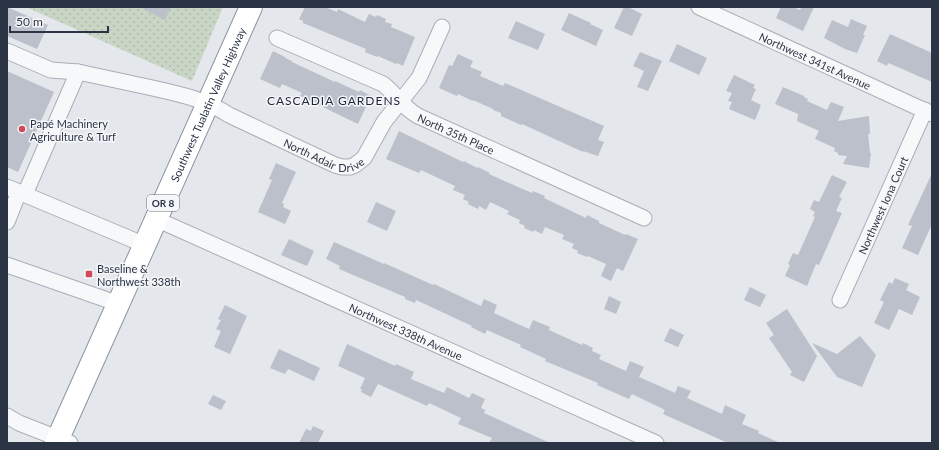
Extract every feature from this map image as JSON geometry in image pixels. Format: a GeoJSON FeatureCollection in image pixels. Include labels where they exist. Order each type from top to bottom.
{"type":"FeatureCollection","features":[{"type":"Feature","properties":{"kind":"highway","name":"Southwest Tualatin Valley Highway"},"geometry":{"type":"LineString","coordinates":[[61,441],[156,219],[209,104],[251,7]]}},
{"type":"Feature","properties":{"kind":"street","name":"Northwest 341st Avenue"},"geometry":{"type":"LineString","coordinates":[[699,7],[928,112]]}},
{"type":"Feature","properties":{"kind":"street","name":"North Adair Drive"},"geometry":{"type":"LineString","coordinates":[[7,51],[51,70],[78,72],[172,92],[209,104],[219,108],[228,115],[314,156],[342,167],[350,167],[364,158],[378,130],[419,78],[442,27]]}},
{"type":"Feature","properties":{"kind":"street","name":"North 35th Place"},"geometry":{"type":"LineString","coordinates":[[277,38],[383,84],[408,110],[418,116],[644,218]]}},
{"type":"Feature","properties":{"kind":"street"},"geometry":{"type":"LineString","coordinates":[[7,222],[17,191],[78,72]]}},
{"type":"Feature","properties":{"kind":"street","name":"Northwest Iona Court"},"geometry":{"type":"LineString","coordinates":[[840,300],[928,112]]}},
{"type":"Feature","properties":{"kind":"street"},"geometry":{"type":"LineString","coordinates":[[17,191],[145,245]]}},
{"type":"Feature","properties":{"kind":"street","name":"Northwest 338th Avenue"},"geometry":{"type":"LineString","coordinates":[[156,219],[656,443]]}},
{"type":"Feature","properties":{"kind":"street"},"geometry":{"type":"LineString","coordinates":[[7,265],[119,304]]}},
{"type":"Feature","properties":{"kind":"street"},"geometry":{"type":"LineString","coordinates":[[7,416],[19,423],[61,441]]}},
{"type":"Feature","properties":{"kind":"green space"},"geometry":{"type":"Polygon","coordinates":[[[26,7],[223,7],[192,81],[26,7]]]}},
{"type":"Feature","properties":{"kind":"building"},"geometry":{"type":"Polygon","coordinates":[[[7,7],[48,25],[37,49],[7,36],[7,7]]]}},
{"type":"Feature","properties":{"kind":"building"},"geometry":{"type":"Polygon","coordinates":[[[140,7],[171,7],[165,20],[140,7]]]}},
{"type":"Feature","properties":{"kind":"building"},"geometry":{"type":"Polygon","coordinates":[[[305,7],[325,7],[337,12],[338,9],[365,22],[369,14],[376,17],[377,15],[386,19],[385,22],[392,24],[391,27],[415,37],[403,66],[365,52],[366,49],[303,23],[303,21],[299,19],[305,7]]]}},
{"type":"Feature","properties":{"kind":"building"},"geometry":{"type":"Polygon","coordinates":[[[624,7],[628,7],[642,14],[632,36],[614,28],[624,7]]]}},
{"type":"Feature","properties":{"kind":"building"},"geometry":{"type":"Polygon","coordinates":[[[781,7],[793,7],[800,10],[802,7],[814,7],[803,31],[776,18],[781,7]]]}},
{"type":"Feature","properties":{"kind":"building"},"geometry":{"type":"Polygon","coordinates":[[[569,13],[603,30],[596,46],[561,30],[569,13]]]}},
{"type":"Feature","properties":{"kind":"building"},"geometry":{"type":"Polygon","coordinates":[[[851,19],[867,26],[863,35],[865,35],[857,53],[845,49],[824,38],[832,20],[848,27],[851,19]]]}},
{"type":"Feature","properties":{"kind":"building"},"geometry":{"type":"Polygon","coordinates":[[[516,21],[545,34],[538,50],[508,38],[516,21]]]}},
{"type":"Feature","properties":{"kind":"building"},"geometry":{"type":"Polygon","coordinates":[[[890,34],[932,53],[932,82],[888,63],[887,66],[877,61],[890,34]]]}},
{"type":"Feature","properties":{"kind":"building"},"geometry":{"type":"Polygon","coordinates":[[[677,44],[707,58],[699,75],[669,61],[677,44]]]}},
{"type":"Feature","properties":{"kind":"building"},"geometry":{"type":"Polygon","coordinates":[[[273,51],[292,62],[335,82],[359,92],[360,90],[371,96],[358,124],[300,96],[302,93],[282,84],[280,88],[260,79],[273,51]]]}},
{"type":"Feature","properties":{"kind":"building"},"geometry":{"type":"Polygon","coordinates":[[[640,52],[662,61],[648,91],[637,87],[644,71],[633,66],[640,52]]]}},
{"type":"Feature","properties":{"kind":"building"},"geometry":{"type":"Polygon","coordinates":[[[458,54],[473,61],[470,67],[482,72],[480,76],[503,86],[505,83],[604,126],[598,140],[604,142],[598,156],[583,152],[522,124],[521,125],[501,116],[501,113],[473,100],[458,94],[457,96],[439,88],[449,65],[452,66],[458,54]]]}},
{"type":"Feature","properties":{"kind":"building","name":"Papé Machinery Agriculture & Turf"},"geometry":{"type":"Polygon","coordinates":[[[7,71],[54,92],[18,172],[7,167],[7,71]]]}},
{"type":"Feature","properties":{"kind":"building"},"geometry":{"type":"Polygon","coordinates":[[[734,75],[755,85],[753,88],[756,89],[751,100],[761,105],[755,120],[729,109],[732,102],[728,101],[732,93],[726,91],[734,75]]]}},
{"type":"Feature","properties":{"kind":"building"},"geometry":{"type":"Polygon","coordinates":[[[783,87],[804,96],[808,99],[807,101],[827,110],[831,102],[844,107],[838,121],[869,116],[870,134],[868,134],[871,153],[869,168],[843,164],[847,156],[838,155],[838,153],[834,151],[835,148],[815,139],[819,131],[797,121],[798,114],[775,104],[783,87]]]}},
{"type":"Feature","properties":{"kind":"building"},"geometry":{"type":"Polygon","coordinates":[[[399,131],[518,187],[532,193],[533,191],[545,196],[544,198],[586,218],[587,215],[599,221],[599,223],[625,235],[626,234],[638,239],[623,271],[617,268],[611,281],[601,276],[606,264],[577,253],[578,251],[572,248],[574,244],[562,239],[564,235],[545,227],[542,234],[534,230],[533,232],[524,228],[525,226],[519,223],[520,220],[507,214],[509,211],[490,202],[486,210],[479,206],[478,209],[468,204],[469,202],[463,199],[465,195],[453,190],[455,186],[421,170],[419,173],[386,159],[399,131]]]}},
{"type":"Feature","properties":{"kind":"building"},"geometry":{"type":"Polygon","coordinates":[[[276,163],[296,172],[282,203],[284,204],[283,207],[291,211],[285,224],[258,212],[272,180],[269,179],[276,163]]]}},
{"type":"Feature","properties":{"kind":"building"},"geometry":{"type":"Polygon","coordinates":[[[932,173],[932,224],[918,255],[902,248],[912,226],[908,225],[932,173]]]}},
{"type":"Feature","properties":{"kind":"building"},"geometry":{"type":"Polygon","coordinates":[[[832,175],[847,182],[839,197],[842,198],[836,211],[842,213],[819,265],[816,264],[807,286],[785,276],[793,253],[798,255],[815,217],[813,216],[815,212],[810,209],[814,200],[819,202],[832,175]]]}},
{"type":"Feature","properties":{"kind":"building"},"geometry":{"type":"Polygon","coordinates":[[[376,202],[396,211],[387,231],[367,222],[376,202]]]}},
{"type":"Feature","properties":{"kind":"building"},"geometry":{"type":"Polygon","coordinates":[[[289,239],[314,251],[307,266],[281,255],[289,239]]]}},
{"type":"Feature","properties":{"kind":"building"},"geometry":{"type":"Polygon","coordinates":[[[334,242],[433,285],[434,284],[481,306],[484,299],[497,305],[494,313],[529,329],[533,320],[550,327],[549,330],[582,345],[583,343],[593,348],[592,351],[601,355],[599,359],[626,371],[630,361],[644,367],[639,377],[675,393],[678,386],[691,391],[687,398],[722,414],[725,405],[740,412],[746,415],[742,424],[759,431],[758,433],[780,443],[728,443],[663,414],[665,410],[632,394],[629,399],[597,385],[598,383],[545,361],[546,359],[520,347],[521,345],[487,330],[485,334],[471,327],[472,326],[416,300],[415,303],[405,299],[405,297],[339,269],[340,266],[326,259],[334,242]]]}},
{"type":"Feature","properties":{"kind":"building"},"geometry":{"type":"Polygon","coordinates":[[[895,278],[909,284],[906,290],[920,297],[912,315],[899,309],[889,330],[874,323],[884,302],[880,300],[889,282],[892,284],[895,278]]]}},
{"type":"Feature","properties":{"kind":"building"},"geometry":{"type":"Polygon","coordinates":[[[750,287],[766,295],[760,307],[744,300],[750,287]]]}},
{"type":"Feature","properties":{"kind":"building"},"geometry":{"type":"Polygon","coordinates":[[[609,296],[621,302],[616,314],[604,309],[609,296]]]}},
{"type":"Feature","properties":{"kind":"building"},"geometry":{"type":"Polygon","coordinates":[[[225,305],[247,316],[230,354],[214,347],[221,331],[216,329],[221,320],[218,319],[225,305]]]}},
{"type":"Feature","properties":{"kind":"building"},"geometry":{"type":"Polygon","coordinates":[[[787,309],[817,356],[804,382],[790,375],[792,372],[769,338],[774,335],[766,323],[787,309]]]}},
{"type":"Feature","properties":{"kind":"building"},"geometry":{"type":"Polygon","coordinates":[[[670,328],[684,335],[678,347],[664,341],[670,328]]]}},
{"type":"Feature","properties":{"kind":"building"},"geometry":{"type":"Polygon","coordinates":[[[860,336],[876,355],[862,387],[837,377],[812,343],[837,354],[860,336]]]}},
{"type":"Feature","properties":{"kind":"building"},"geometry":{"type":"Polygon","coordinates":[[[347,344],[395,366],[396,364],[414,372],[411,379],[444,393],[447,387],[469,398],[472,393],[485,399],[481,408],[485,410],[484,413],[550,443],[489,443],[492,438],[458,424],[461,418],[429,403],[427,406],[378,384],[371,397],[361,392],[362,389],[360,389],[365,378],[338,366],[347,344]]]}},
{"type":"Feature","properties":{"kind":"building"},"geometry":{"type":"Polygon","coordinates":[[[279,349],[320,368],[314,381],[288,369],[285,374],[270,368],[279,349]]]}},
{"type":"Feature","properties":{"kind":"building"},"geometry":{"type":"Polygon","coordinates":[[[213,395],[226,401],[221,410],[208,404],[213,395]]]}},
{"type":"Feature","properties":{"kind":"building"},"geometry":{"type":"Polygon","coordinates":[[[313,426],[324,431],[318,443],[299,443],[306,429],[311,431],[313,426]]]}},
{"type":"Feature","properties":{"kind":"place","name":"Papé Machinery Agriculture & Turf"},"geometry":{"type":"Point","coordinates":[22,129]}},
{"type":"Feature","properties":{"kind":"place","name":"Baseline & Northwest 338th"},"geometry":{"type":"Point","coordinates":[89,274]}},
{"type":"Feature","properties":{"kind":"district","name":"CASCADIA GARDENS"},"geometry":{"type":"Point","coordinates":[334,100]}}]}
